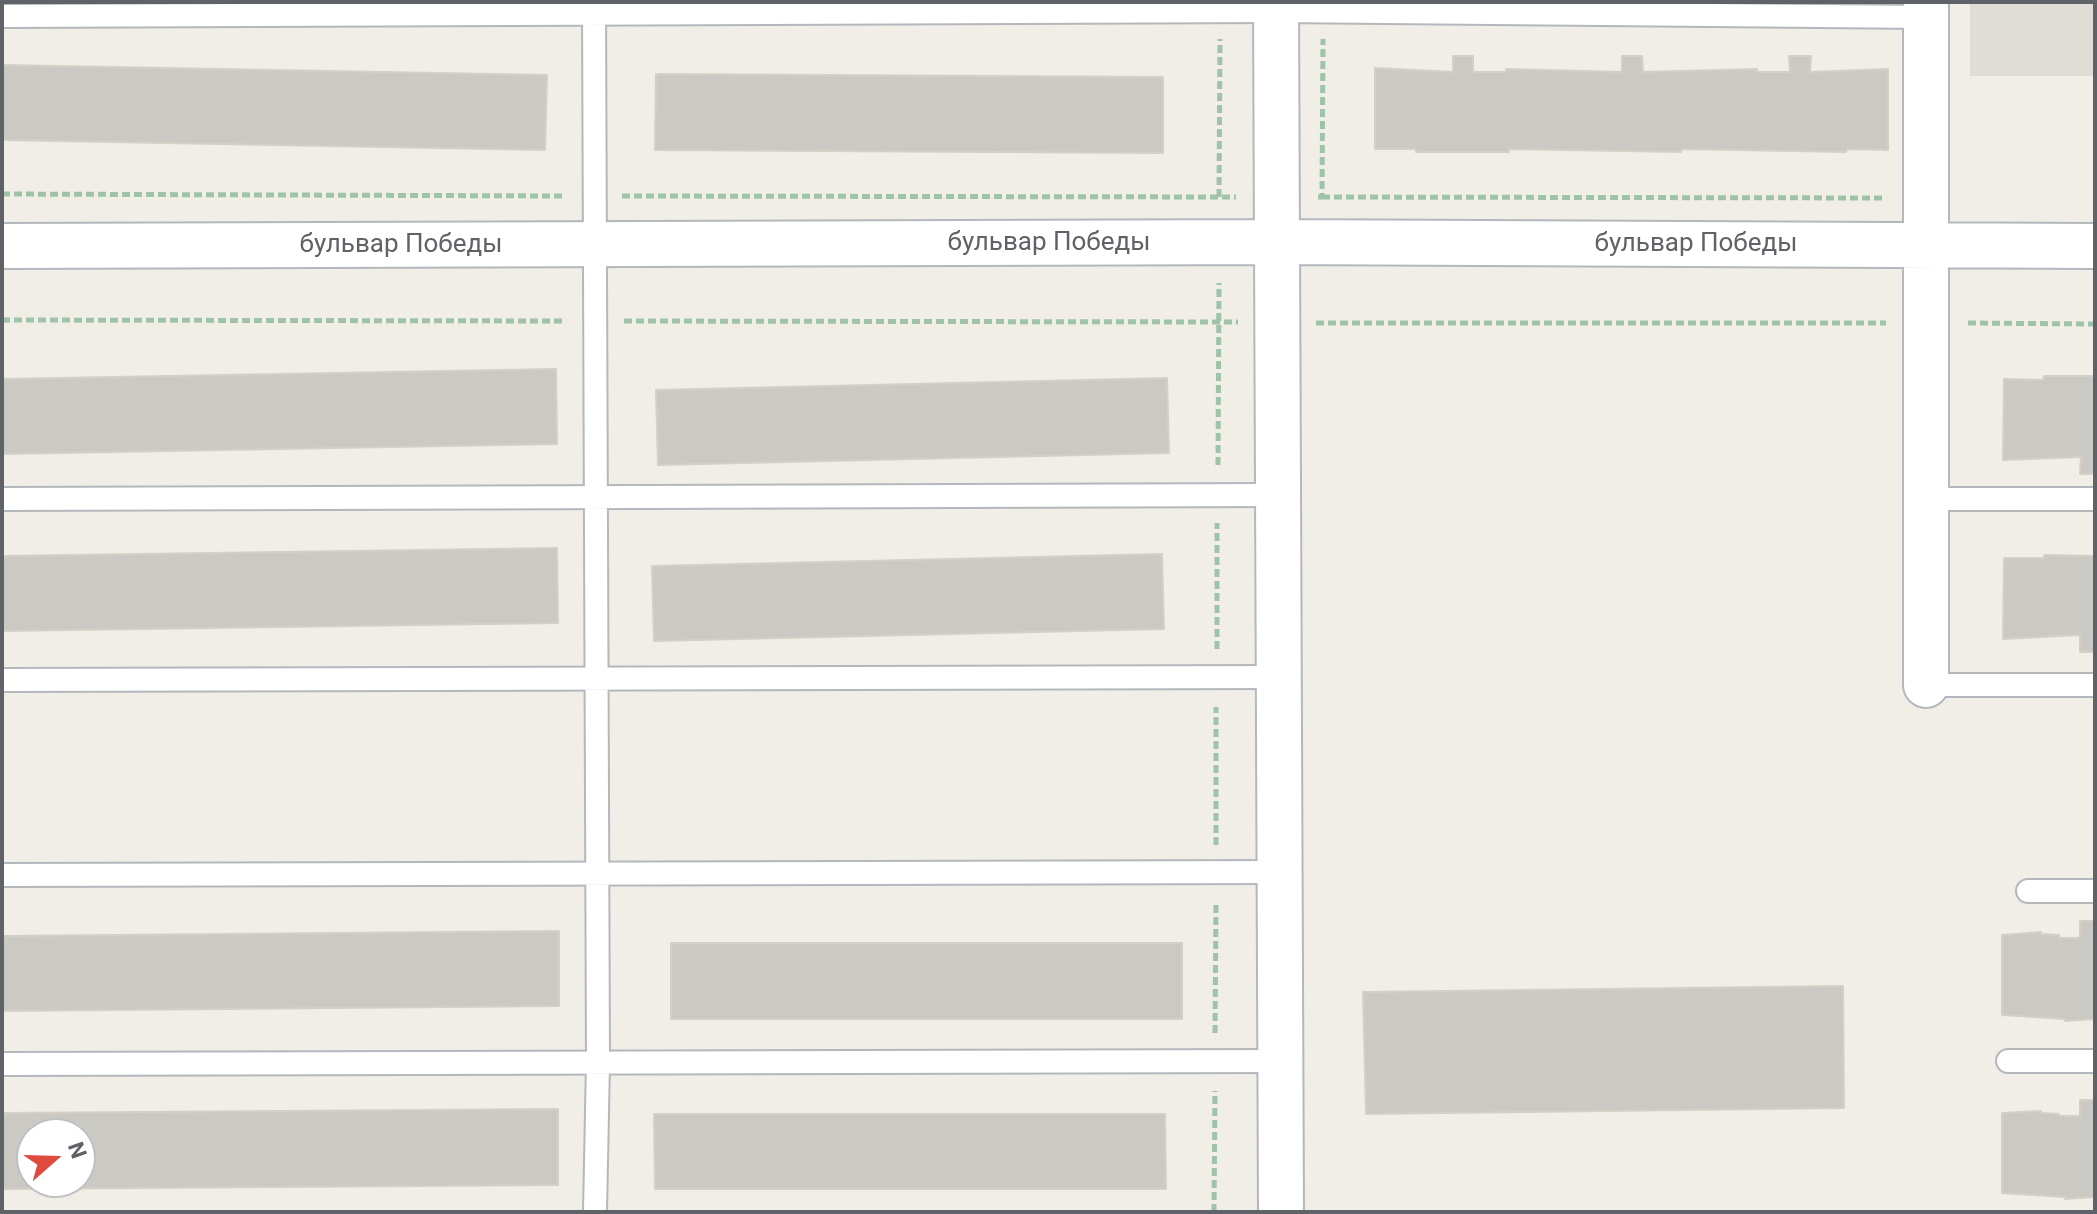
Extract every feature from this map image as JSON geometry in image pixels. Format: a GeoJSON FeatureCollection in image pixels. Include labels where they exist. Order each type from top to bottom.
{"type":"FeatureCollection","features":[{"type":"Feature","properties":{"kind":"street"},"geometry":{"type":"LineString","coordinates":[[1276,6],[1281,1212]]}},
{"type":"Feature","properties":{"kind":"street"},"geometry":{"type":"LineString","coordinates":[[1926,10],[1926,685]]}},
{"type":"Feature","properties":{"kind":"street","name":"бульвар Победы"},"geometry":{"type":"LineString","coordinates":[[2,246],[1219,242],[2095,246]]}},
{"type":"Feature","properties":{"kind":"lane"},"geometry":{"type":"LineString","coordinates":[[2,16],[594,8],[1220,11],[1276,6],[1323,12],[1926,10]]}},
{"type":"Feature","properties":{"kind":"lane"},"geometry":{"type":"LineString","coordinates":[[594,8],[598,874],[595,1212]]}},
{"type":"Feature","properties":{"kind":"lane"},"geometry":{"type":"LineString","coordinates":[[2,499],[1278,495]]}},
{"type":"Feature","properties":{"kind":"lane"},"geometry":{"type":"LineString","coordinates":[[1926,499],[2095,499]]}},
{"type":"Feature","properties":{"kind":"lane"},"geometry":{"type":"LineString","coordinates":[[2,680],[1279,677]]}},
{"type":"Feature","properties":{"kind":"lane"},"geometry":{"type":"LineString","coordinates":[[1926,685],[2095,685]]}},
{"type":"Feature","properties":{"kind":"lane"},"geometry":{"type":"LineString","coordinates":[[2,875],[1280,872]]}},
{"type":"Feature","properties":{"kind":"lane"},"geometry":{"type":"LineString","coordinates":[[2028,891],[2095,891]]}},
{"type":"Feature","properties":{"kind":"lane"},"geometry":{"type":"LineString","coordinates":[[2,1064],[1280,1061]]}},
{"type":"Feature","properties":{"kind":"lane"},"geometry":{"type":"LineString","coordinates":[[2008,1061],[2095,1061]]}},
{"type":"Feature","properties":{"kind":"path"},"geometry":{"type":"LineString","coordinates":[[1214,1212],[1220,11]]}},
{"type":"Feature","properties":{"kind":"path"},"geometry":{"type":"LineString","coordinates":[[1322,197],[1323,12]]}},
{"type":"Feature","properties":{"kind":"path"},"geometry":{"type":"LineString","coordinates":[[2,194],[1926,198]]}},
{"type":"Feature","properties":{"kind":"path"},"geometry":{"type":"LineString","coordinates":[[2,320],[2095,324]]}},
{"type":"Feature","properties":{"kind":"shaded area"},"geometry":{"type":"Polygon","coordinates":[[[1970,2],[2095,2],[2095,76],[1970,76],[1970,2]]]}},
{"type":"Feature","properties":{"kind":"building"},"geometry":{"type":"Polygon","coordinates":[[[1453,56],[1473,56],[1473,72],[1506,72],[1506,69],[1622,72],[1622,56],[1642,56],[1643,72],[1757,69],[1757,72],[1790,72],[1789,56],[1811,56],[1810,72],[1888,69],[1888,150],[1682,149],[1681,152],[1509,149],[1509,152],[1416,152],[1416,149],[1375,149],[1375,68],[1453,72],[1453,56]]]}},
{"type":"Feature","properties":{"kind":"building"},"geometry":{"type":"Polygon","coordinates":[[[2,65],[547,75],[545,150],[2,140],[2,65]]]}},
{"type":"Feature","properties":{"kind":"building"},"geometry":{"type":"Polygon","coordinates":[[[656,74],[1163,77],[1163,153],[655,150],[656,74]]]}},
{"type":"Feature","properties":{"kind":"building"},"geometry":{"type":"Polygon","coordinates":[[[556,369],[557,444],[2,454],[2,379],[556,369]]]}},
{"type":"Feature","properties":{"kind":"building"},"geometry":{"type":"Polygon","coordinates":[[[2044,376],[2095,376],[2095,474],[2080,474],[2081,457],[2003,460],[2004,379],[2043,380],[2044,376]]]}},
{"type":"Feature","properties":{"kind":"building"},"geometry":{"type":"Polygon","coordinates":[[[1167,378],[1169,453],[658,465],[656,390],[1167,378]]]}},
{"type":"Feature","properties":{"kind":"building"},"geometry":{"type":"Polygon","coordinates":[[[557,548],[558,623],[2,631],[2,556],[557,548]]]}},
{"type":"Feature","properties":{"kind":"building"},"geometry":{"type":"Polygon","coordinates":[[[1162,554],[1164,629],[654,641],[652,566],[1162,554]]]}},
{"type":"Feature","properties":{"kind":"building"},"geometry":{"type":"Polygon","coordinates":[[[2044,555],[2095,556],[2095,652],[2080,652],[2080,635],[2003,639],[2004,558],[2044,558],[2044,555]]]}},
{"type":"Feature","properties":{"kind":"building"},"geometry":{"type":"Polygon","coordinates":[[[2080,921],[2095,921],[2095,1019],[2065,1021],[2002,1015],[2002,935],[2041,932],[2059,935],[2059,938],[2080,938],[2080,921]]]}},
{"type":"Feature","properties":{"kind":"building"},"geometry":{"type":"Polygon","coordinates":[[[559,931],[559,1006],[2,1011],[2,936],[559,931]]]}},
{"type":"Feature","properties":{"kind":"building"},"geometry":{"type":"Polygon","coordinates":[[[671,943],[1182,943],[1182,1019],[671,1019],[671,943]]]}},
{"type":"Feature","properties":{"kind":"building"},"geometry":{"type":"Polygon","coordinates":[[[1843,986],[1844,1108],[1366,1114],[1363,992],[1843,986]]]}},
{"type":"Feature","properties":{"kind":"building"},"geometry":{"type":"Polygon","coordinates":[[[2080,1100],[2095,1100],[2095,1197],[2065,1199],[2002,1193],[2002,1113],[2041,1111],[2059,1116],[2080,1116],[2080,1100]]]}},
{"type":"Feature","properties":{"kind":"building"},"geometry":{"type":"Polygon","coordinates":[[[558,1109],[558,1185],[96,1188],[96,1118],[16,1118],[16,1189],[2,1189],[2,1113],[558,1109]]]}},
{"type":"Feature","properties":{"kind":"building"},"geometry":{"type":"Polygon","coordinates":[[[654,1114],[1165,1114],[1166,1189],[655,1189],[654,1114]]]}}]}
